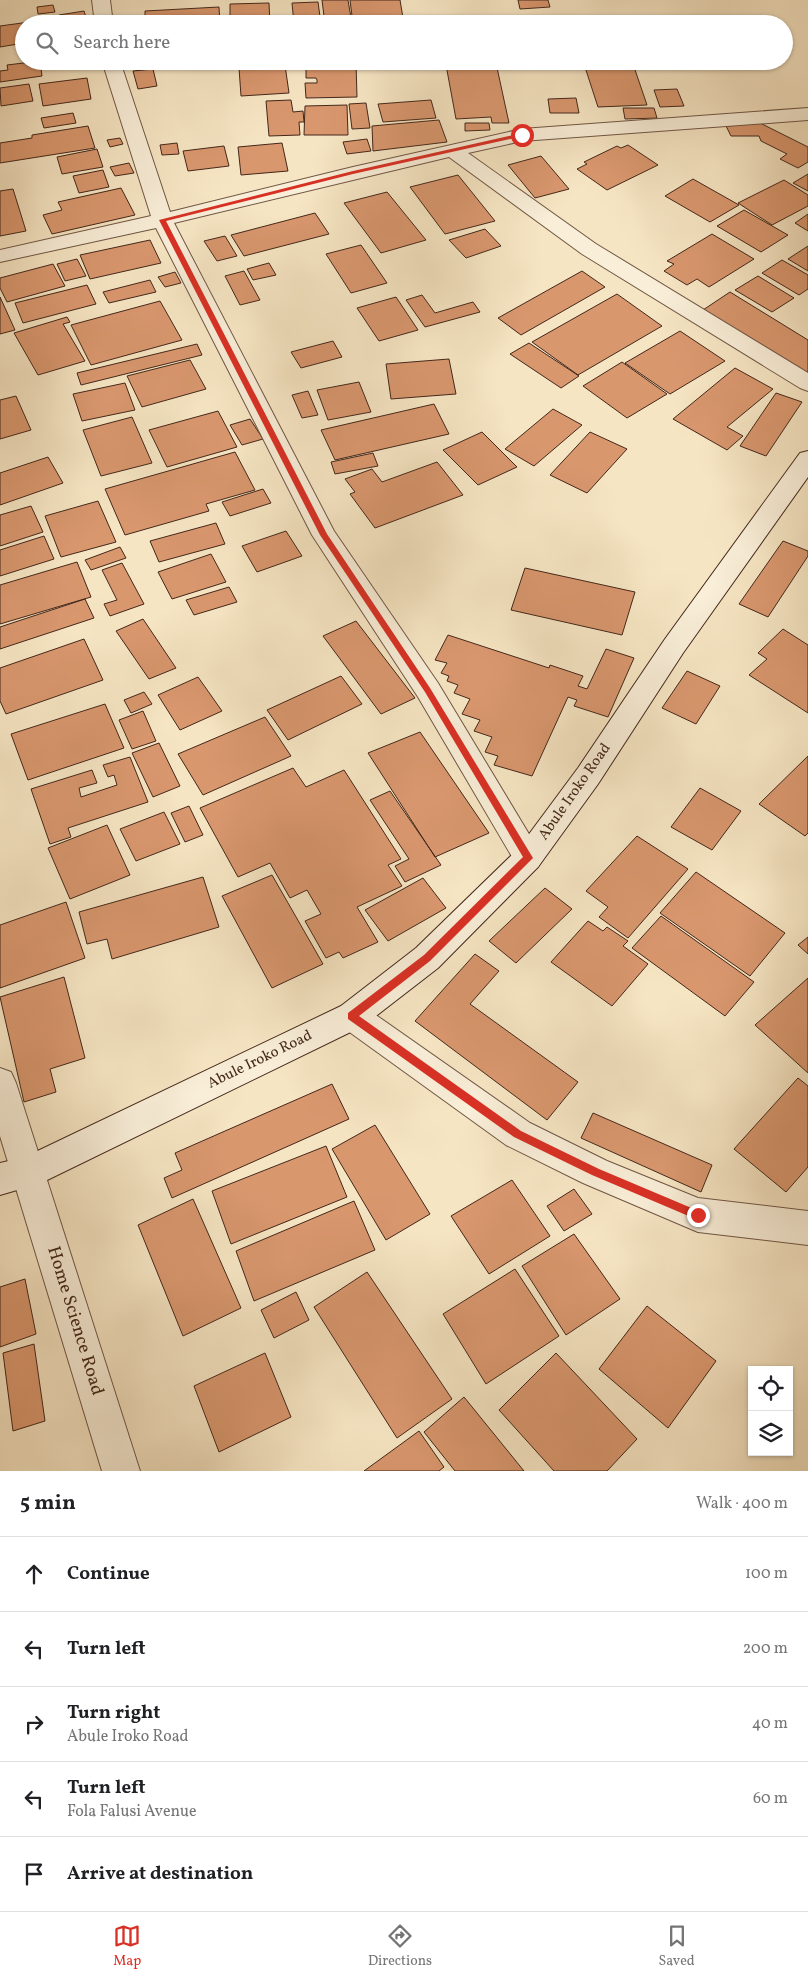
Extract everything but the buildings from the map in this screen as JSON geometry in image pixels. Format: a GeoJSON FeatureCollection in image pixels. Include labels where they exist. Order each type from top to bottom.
{"type":"FeatureCollection","features":[{"type":"Feature","properties":{"kind":"street"},"geometry":{"type":"LineString","coordinates":[[101,0],[103,15]]}},
{"type":"Feature","properties":{"kind":"street"},"geometry":{"type":"LineString","coordinates":[[114,70],[162,220],[324,535],[428,690],[528,858]]}},
{"type":"Feature","properties":{"kind":"street"},"geometry":{"type":"LineString","coordinates":[[0,256],[162,220],[450,150],[522,135],[808,114]]}},
{"type":"Feature","properties":{"kind":"street"},"geometry":{"type":"LineString","coordinates":[[450,150],[589,249],[808,383]]}},
{"type":"Feature","properties":{"kind":"street","name":"Abule Iroko Road"},"geometry":{"type":"LineString","coordinates":[[14,1175],[352,1016],[427,958],[528,858],[588,776],[674,646],[808,459]]}},
{"type":"Feature","properties":{"kind":"street"},"geometry":{"type":"LineString","coordinates":[[352,1016],[518,1134],[595,1172],[698,1215],[808,1228]]}},
{"type":"Feature","properties":{"kind":"street","name":"Home Science Road"},"geometry":{"type":"LineString","coordinates":[[0,1083],[14,1175],[121,1471]]}},
{"type":"Feature","properties":{"kind":"route"},"geometry":{"type":"LineString","coordinates":[[522,135],[353,173],[162,220],[324,535],[428,690],[528,858],[427,958],[352,1016],[518,1134],[595,1172],[698,1215]]}}]}
